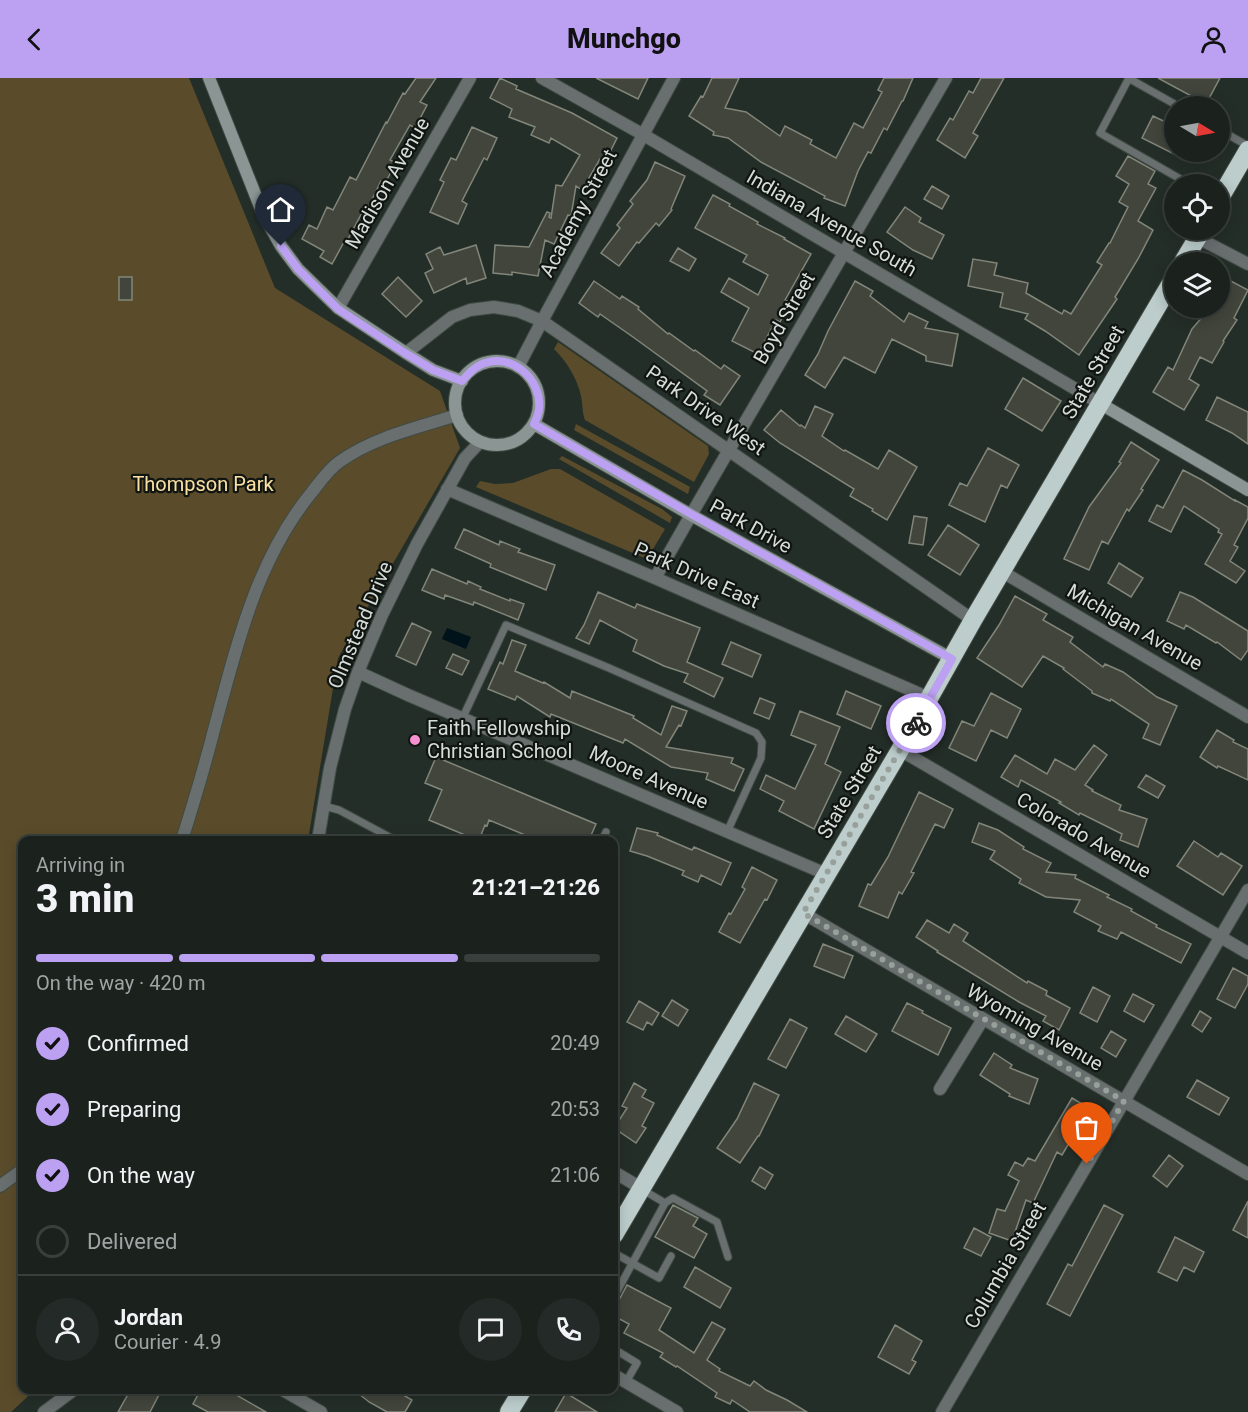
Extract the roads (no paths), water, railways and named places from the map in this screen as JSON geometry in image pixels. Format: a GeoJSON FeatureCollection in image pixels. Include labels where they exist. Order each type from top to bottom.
{"type":"FeatureCollection","features":[{"type":"Feature","properties":{"kind":"highway"},"geometry":{"type":"LineString","coordinates":[[1230,180],[1248,148]]}},
{"type":"Feature","properties":{"kind":"highway","name":"State Street"},"geometry":{"type":"LineString","coordinates":[[618,1228],[900,750],[973,620],[1164,295]]}},
{"type":"Feature","properties":{"kind":"highway"},"geometry":{"type":"LineString","coordinates":[[509,1412],[520,1394]]}},
{"type":"Feature","properties":{"kind":"street"},"geometry":{"type":"LineString","coordinates":[[209,78],[263,214],[281,246],[298,269],[338,309],[433,370],[462,381]]}},
{"type":"Feature","properties":{"kind":"street","name":"Madison Avenue"},"geometry":{"type":"LineString","coordinates":[[338,309],[470,78]]}},
{"type":"Feature","properties":{"kind":"street","name":"Indiana Avenue South"},"geometry":{"type":"LineString","coordinates":[[542,78],[642,134],[1101,405]]}},
{"type":"Feature","properties":{"kind":"street","name":"Academy Street"},"geometry":{"type":"LineString","coordinates":[[518,367],[674,78]]}},
{"type":"Feature","properties":{"kind":"street","name":"Boyd Street"},"geometry":{"type":"LineString","coordinates":[[655,578],[946,78]]}},
{"type":"Feature","properties":{"kind":"street"},"geometry":{"type":"LineString","coordinates":[[1210,240],[1248,264]]}},
{"type":"Feature","properties":{"kind":"street","name":"Park Drive West"},"geometry":{"type":"LineString","coordinates":[[405,353],[452,317],[470,310],[494,307],[510,309],[542,321],[973,620]]}},
{"type":"Feature","properties":{"kind":"street"},"geometry":{"type":"LineString","coordinates":[[494,361],[506,362],[518,367],[529,375],[536,386],[539,399],[534,424],[516,441],[504,445],[480,442],[462,426],[457,415],[457,392],[462,381],[470,371],[481,364],[494,361]]}},
{"type":"Feature","properties":{"kind":"street"},"geometry":{"type":"LineString","coordinates":[[1101,405],[1248,489]]}},
{"type":"Feature","properties":{"kind":"street"},"geometry":{"type":"LineString","coordinates":[[183,836],[202,776],[233,658],[259,580],[269,558],[300,507],[326,474],[370,443],[457,415]]}},
{"type":"Feature","properties":{"kind":"street","name":"Park Drive"},"geometry":{"type":"LineString","coordinates":[[534,424],[952,659]]}},
{"type":"Feature","properties":{"kind":"street","name":"Olmstead Drive"},"geometry":{"type":"LineString","coordinates":[[319,836],[330,768],[358,672],[382,615],[417,544],[465,458],[480,442]]}},
{"type":"Feature","properties":{"kind":"street","name":"Park Drive East"},"geometry":{"type":"LineString","coordinates":[[447,489],[929,698]]}},
{"type":"Feature","properties":{"kind":"street","name":"Michigan Avenue"},"geometry":{"type":"LineString","coordinates":[[1001,572],[1248,717]]}},
{"type":"Feature","properties":{"kind":"street","name":"Moore Avenue"},"geometry":{"type":"LineString","coordinates":[[358,672],[826,874]]}},
{"type":"Feature","properties":{"kind":"street","name":"Colorado Avenue"},"geometry":{"type":"LineString","coordinates":[[900,750],[1248,953]]}},
{"type":"Feature","properties":{"kind":"street","name":"Columbia Street"},"geometry":{"type":"LineString","coordinates":[[942,1412],[1248,890]]}},
{"type":"Feature","properties":{"kind":"street","name":"Wyoming Avenue"},"geometry":{"type":"LineString","coordinates":[[803,913],[1248,1174]]}},
{"type":"Feature","properties":{"kind":"street"},"geometry":{"type":"LineString","coordinates":[[940,1089],[983,1019]]}},
{"type":"Feature","properties":{"kind":"street"},"geometry":{"type":"LineString","coordinates":[[0,1186],[18,1173]]}},
{"type":"Feature","properties":{"kind":"street"},"geometry":{"type":"LineString","coordinates":[[618,1174],[641,1188]]}},
{"type":"Feature","properties":{"kind":"street"},"geometry":{"type":"LineString","coordinates":[[618,1377],[677,1412]]}},
{"type":"Feature","properties":{"kind":"street"},"geometry":{"type":"LineString","coordinates":[[44,1412],[68,1394]]}},
{"type":"Feature","properties":{"kind":"street"},"geometry":{"type":"LineString","coordinates":[[290,1394],[321,1412]]}},
{"type":"Feature","properties":{"kind":"lane"},"geometry":{"type":"LineString","coordinates":[[1164,98],[1130,78],[1100,133],[1172,174]]}},
{"type":"Feature","properties":{"kind":"lane"},"geometry":{"type":"LineString","coordinates":[[1230,136],[1248,148]]}},
{"type":"Feature","properties":{"kind":"lane"},"geometry":{"type":"LineString","coordinates":[[463,717],[506,625],[609,668],[756,733],[762,742],[761,758],[727,832]]}},
{"type":"Feature","properties":{"kind":"lane"},"geometry":{"type":"LineString","coordinates":[[324,806],[339,810],[388,836]]}},
{"type":"Feature","properties":{"kind":"lane"},"geometry":{"type":"LineString","coordinates":[[604,836],[606,832]]}},
{"type":"Feature","properties":{"kind":"lane"},"geometry":{"type":"LineString","coordinates":[[641,1188],[666,1203]]}},
{"type":"Feature","properties":{"kind":"lane"},"geometry":{"type":"LineString","coordinates":[[618,1290],[666,1203],[673,1198],[717,1222],[728,1257]]}},
{"type":"Feature","properties":{"kind":"lane"},"geometry":{"type":"LineString","coordinates":[[618,1255],[659,1278],[672,1256]]}},
{"type":"Feature","properties":{"kind":"lane"},"geometry":{"type":"LineString","coordinates":[[618,1352],[637,1363],[626,1382]]}},
{"type":"Feature","properties":{"kind":"place","name":"Faith Fellowship Christian School"},"geometry":{"type":"Point","coordinates":[415,740]}},
{"type":"Feature","properties":{"kind":"park label","name":"Thompson Park"},"geometry":{"type":"Point","coordinates":[203,484]}}]}
